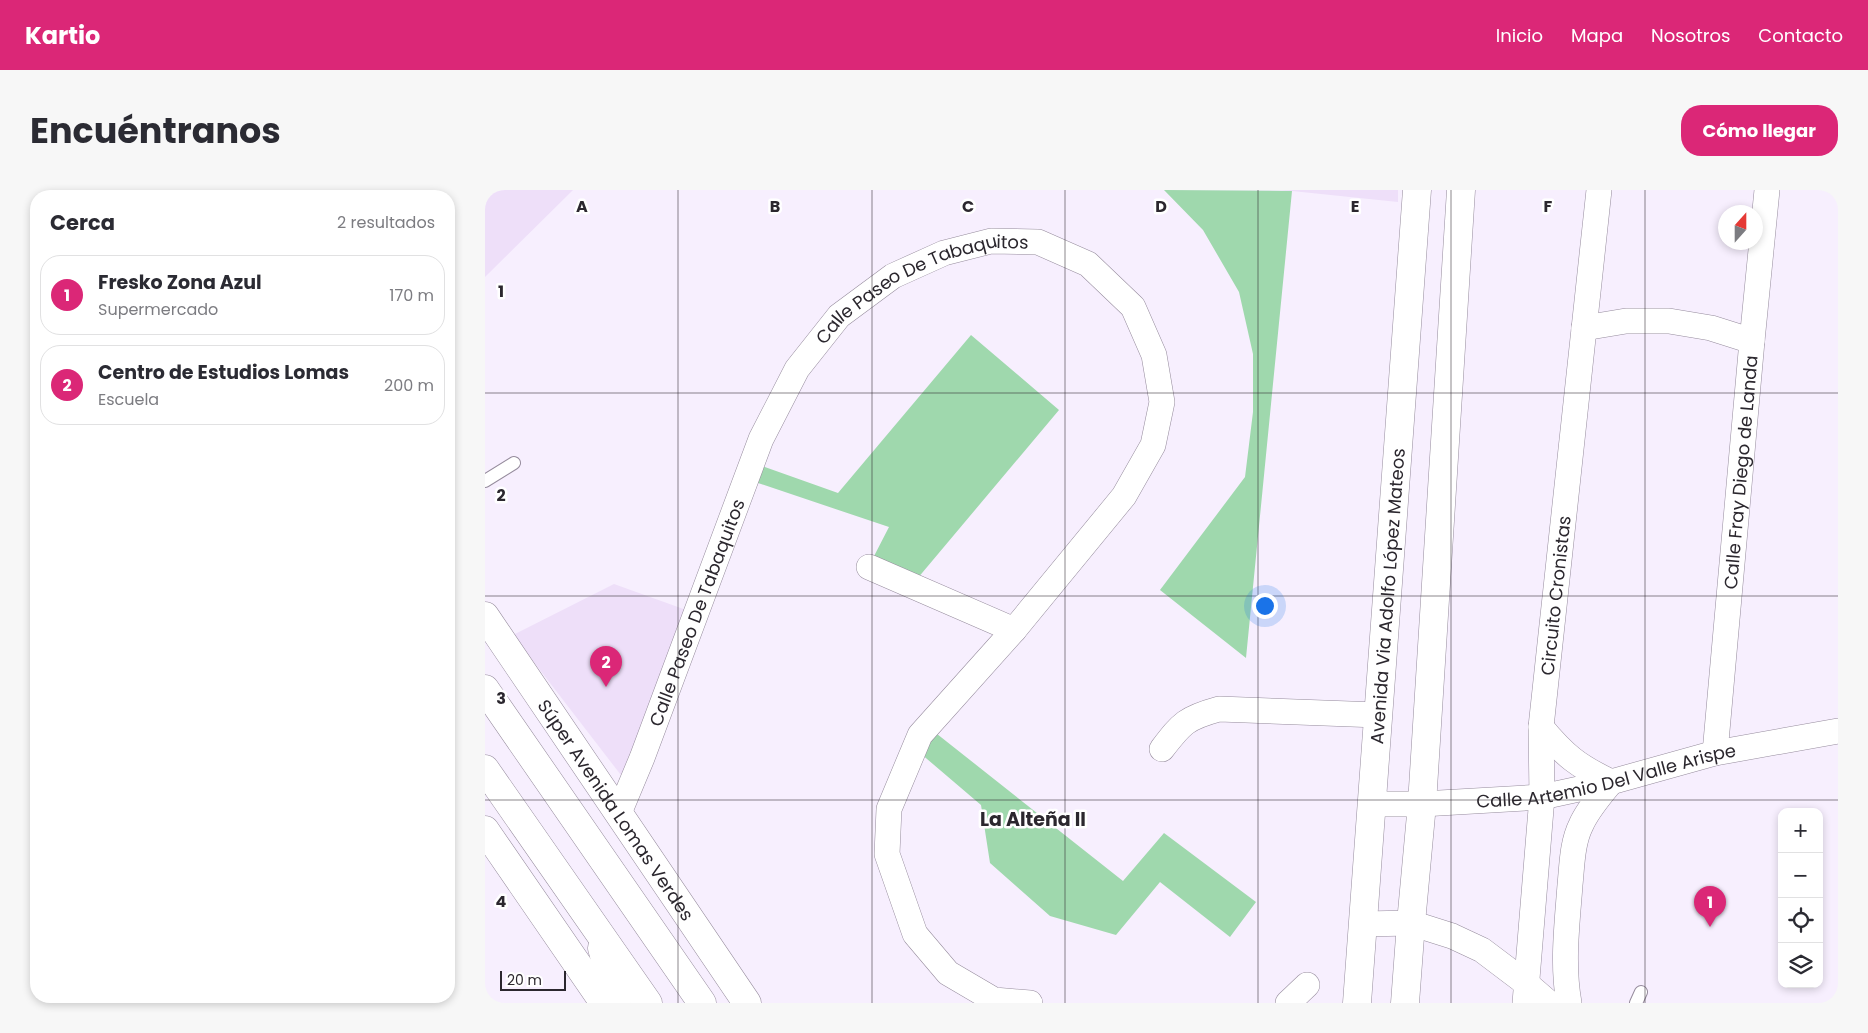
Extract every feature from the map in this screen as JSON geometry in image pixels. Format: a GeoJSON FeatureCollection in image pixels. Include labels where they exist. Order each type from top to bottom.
{"type":"FeatureCollection","features":[{"type":"Feature","properties":{"kind":"main road","name":"Avenida Via Adolfo López Mateos"},"geometry":{"type":"LineString","coordinates":[[1357,1003],[1417,190]]}},
{"type":"Feature","properties":{"kind":"main road"},"geometry":{"type":"LineString","coordinates":[[1405,1003],[1422,804],[1461,190]]}},
{"type":"Feature","properties":{"kind":"main road","name":"Súper Avenida Lomas Verdes"},"geometry":{"type":"LineString","coordinates":[[485,616],[747,1003]]}},
{"type":"Feature","properties":{"kind":"main road"},"geometry":{"type":"LineString","coordinates":[[485,689],[702,1003]]}},
{"type":"Feature","properties":{"kind":"main road"},"geometry":{"type":"LineString","coordinates":[[485,769],[648,1003]]}},
{"type":"Feature","properties":{"kind":"main road"},"geometry":{"type":"LineString","coordinates":[[485,830],[604,1003]]}},
{"type":"Feature","properties":{"kind":"main road"},"geometry":{"type":"LineString","coordinates":[[597,930],[617,1003]]}},
{"type":"Feature","properties":{"kind":"street","name":"Circuito Cronistas"},"geometry":{"type":"LineString","coordinates":[[1526,994],[1542,797],[1541,727],[1599,190]]}},
{"type":"Feature","properties":{"kind":"street","name":"Calle Fray Diego de Landa"},"geometry":{"type":"LineString","coordinates":[[1715,753],[1767,190]]}},
{"type":"Feature","properties":{"kind":"street","name":"Calle Paseo De Tabaquitos"},"geometry":{"type":"LineString","coordinates":[[619,813],[642,758],[761,439],[797,369],[839,316],[893,276],[944,253],[991,241],[1038,242],[1087,264],[1133,307],[1154,355],[1162,402],[1153,445],[1124,496],[1013,630],[920,735],[889,810],[887,854],[915,934],[948,973],[994,1000],[1030,1003]]}},
{"type":"Feature","properties":{"kind":"street"},"geometry":{"type":"LineString","coordinates":[[1584,328],[1626,321],[1669,322],[1711,328],[1752,341]]}},
{"type":"Feature","properties":{"kind":"street"},"geometry":{"type":"LineString","coordinates":[[869,567],[1013,630]]}},
{"type":"Feature","properties":{"kind":"street"},"geometry":{"type":"LineString","coordinates":[[1162,749],[1178,727],[1197,715],[1219,709],[1378,715]]}},
{"type":"Feature","properties":{"kind":"street"},"geometry":{"type":"LineString","coordinates":[[1541,727],[1560,750],[1584,769],[1611,782],[1590,809],[1580,827],[1573,850],[1565,951],[1565,976],[1569,1003]]}},
{"type":"Feature","properties":{"kind":"street","name":"Calle Artemio Del Valle Arispe"},"geometry":{"type":"LineString","coordinates":[[1373,804],[1422,804],[1542,797],[1611,782],[1715,753],[1838,732]]}},
{"type":"Feature","properties":{"kind":"street"},"geometry":{"type":"LineString","coordinates":[[1364,924],[1411,923],[1452,936],[1483,950],[1526,994],[1549,1003]]}},
{"type":"Feature","properties":{"kind":"street"},"geometry":{"type":"LineString","coordinates":[[1288,1003],[1307,985]]}},
{"type":"Feature","properties":{"kind":"lane"},"geometry":{"type":"LineString","coordinates":[[485,481],[514,463]]}},
{"type":"Feature","properties":{"kind":"lane"},"geometry":{"type":"LineString","coordinates":[[948,973],[980,1003]]}},
{"type":"Feature","properties":{"kind":"shaded area"},"geometry":{"type":"Polygon","coordinates":[[[485,190],[573,190],[485,277],[485,190]]]}},
{"type":"Feature","properties":{"kind":"shaded area"},"geometry":{"type":"Polygon","coordinates":[[[1281,190],[1398,190],[1398,202],[1292,191],[1281,190]]]}},
{"type":"Feature","properties":{"kind":"shaded area"},"geometry":{"type":"Polygon","coordinates":[[[614,584],[689,611],[624,779],[513,635],[614,584]]]}},
{"type":"Feature","properties":{"kind":"green space"},"geometry":{"type":"Polygon","coordinates":[[[1164,190],[1292,191],[1246,658],[1160,590],[1245,477],[1253,412],[1253,354],[1239,292],[1203,230],[1164,190]]]}},
{"type":"Feature","properties":{"kind":"green space"},"geometry":{"type":"Polygon","coordinates":[[[971,335],[1059,410],[917,579],[872,560],[889,527],[752,481],[759,465],[838,493],[971,335]]]}},
{"type":"Feature","properties":{"kind":"green space"},"geometry":{"type":"Polygon","coordinates":[[[932,730],[1123,881],[1164,833],[1256,902],[1230,937],[1160,882],[1116,935],[1050,916],[990,863],[981,805],[920,753],[932,730]]]}},
{"type":"Feature","properties":{"kind":"place","name":"Centro de Estudios Lomas"},"geometry":{"type":"Point","coordinates":[606,687]}},
{"type":"Feature","properties":{"kind":"place","name":"Fresko Zona Azul"},"geometry":{"type":"Point","coordinates":[1710,927]}},
{"type":"Feature","properties":{"kind":"district","name":"La Alteña II"},"geometry":{"type":"Point","coordinates":[1033,819]}}]}
